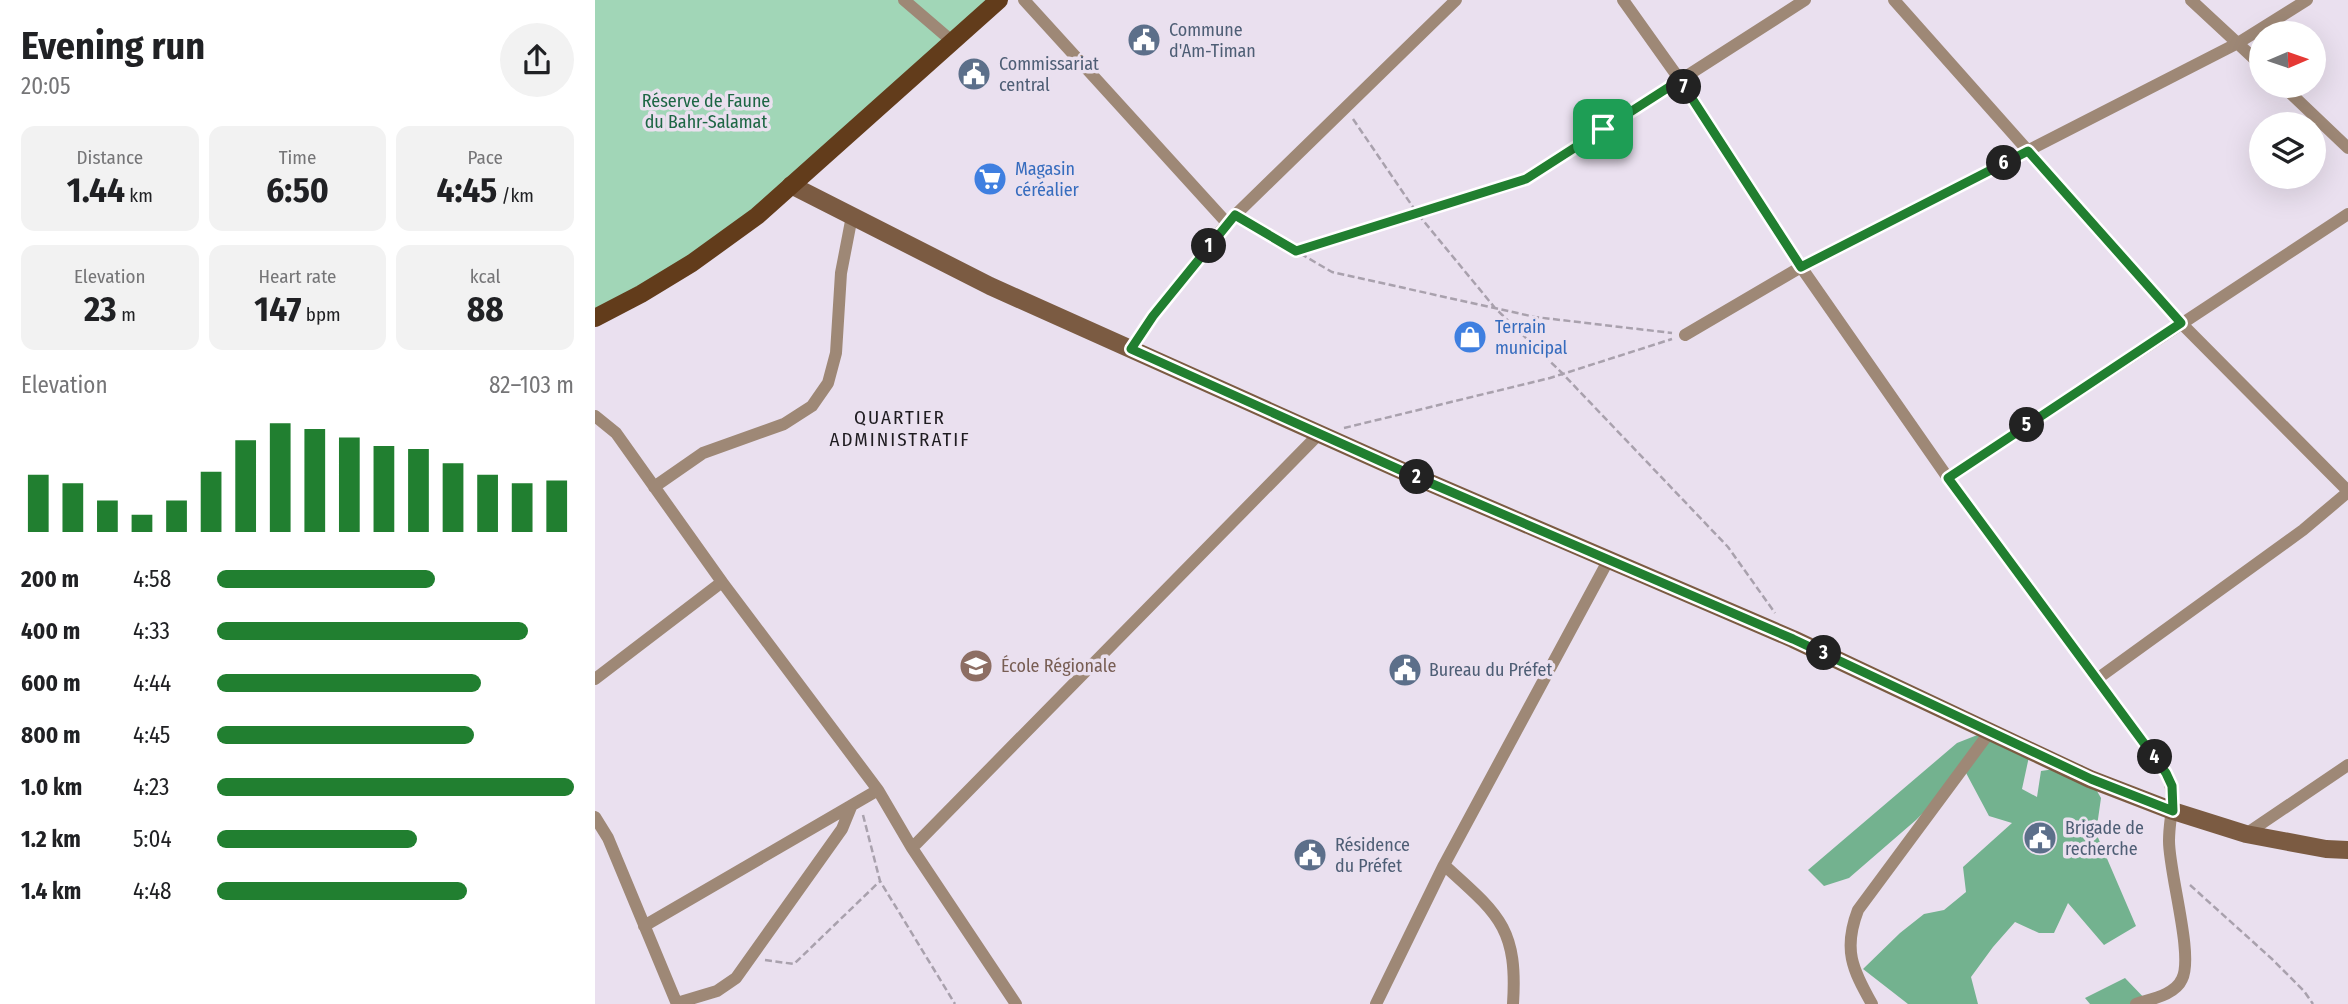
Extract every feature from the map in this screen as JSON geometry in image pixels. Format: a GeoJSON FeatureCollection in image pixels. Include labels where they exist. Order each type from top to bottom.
{"type":"FeatureCollection","features":[{"type":"Feature","properties":{"kind":"main road"},"geometry":{"type":"LineString","coordinates":[[595,317],[641,295],[692,263],[757,216],[999,0]]}},
{"type":"Feature","properties":{"kind":"main road"},"geometry":{"type":"LineString","coordinates":[[792,185],[990,286],[1319,434],[1793,639],[2091,779],[2173,811],[2246,834],[2326,849],[2348,850]]}},
{"type":"Feature","properties":{"kind":"street"},"geometry":{"type":"LineString","coordinates":[[904,0],[953,42]]}},
{"type":"Feature","properties":{"kind":"street"},"geometry":{"type":"LineString","coordinates":[[1024,0],[1231,219]]}},
{"type":"Feature","properties":{"kind":"street"},"geometry":{"type":"LineString","coordinates":[[1131,349],[1153,316],[1231,219],[1456,0]]}},
{"type":"Feature","properties":{"kind":"street"},"geometry":{"type":"LineString","coordinates":[[1623,0],[1680,80],[1801,267],[1948,478],[2166,773],[2172,786],[2173,811],[2169,839],[2184,948],[2183,977],[2171,991],[2136,1004]]}},
{"type":"Feature","properties":{"kind":"street"},"geometry":{"type":"LineString","coordinates":[[1526,179],[1805,0]]}},
{"type":"Feature","properties":{"kind":"street"},"geometry":{"type":"LineString","coordinates":[[1894,0],[2181,323],[2348,491],[2303,530],[2097,679]]}},
{"type":"Feature","properties":{"kind":"street"},"geometry":{"type":"LineString","coordinates":[[2191,0],[2249,54]]}},
{"type":"Feature","properties":{"kind":"street"},"geometry":{"type":"LineString","coordinates":[[1685,335],[1801,267],[2238,43],[2307,0]]}},
{"type":"Feature","properties":{"kind":"street"},"geometry":{"type":"LineString","coordinates":[[2296,98],[2348,148]]}},
{"type":"Feature","properties":{"kind":"street"},"geometry":{"type":"LineString","coordinates":[[1948,478],[2348,214]]}},
{"type":"Feature","properties":{"kind":"street"},"geometry":{"type":"LineString","coordinates":[[654,487],[702,453],[784,424],[812,407],[828,383],[836,353],[841,273],[852,216]]}},
{"type":"Feature","properties":{"kind":"street"},"geometry":{"type":"LineString","coordinates":[[595,416],[616,433],[722,582],[878,790],[912,848],[1016,1004]]}},
{"type":"Feature","properties":{"kind":"street"},"geometry":{"type":"LineString","coordinates":[[912,848],[1319,434]]}},
{"type":"Feature","properties":{"kind":"street"},"geometry":{"type":"LineString","coordinates":[[1376,1004],[1444,865],[1609,559]]}},
{"type":"Feature","properties":{"kind":"street"},"geometry":{"type":"LineString","coordinates":[[595,678],[722,582]]}},
{"type":"Feature","properties":{"kind":"street"},"geometry":{"type":"LineString","coordinates":[[1872,1004],[1855,974],[1850,951],[1851,929],[1858,910],[1989,733]]}},
{"type":"Feature","properties":{"kind":"street"},"geometry":{"type":"LineString","coordinates":[[2246,834],[2348,765]]}},
{"type":"Feature","properties":{"kind":"street"},"geometry":{"type":"LineString","coordinates":[[645,926],[878,790]]}},
{"type":"Feature","properties":{"kind":"street"},"geometry":{"type":"LineString","coordinates":[[595,817],[608,838],[677,1004],[717,991],[736,978],[842,829],[855,804]]}},
{"type":"Feature","properties":{"kind":"street"},"geometry":{"type":"LineString","coordinates":[[1444,865],[1484,901],[1501,922],[1511,946],[1515,977],[1513,1004]]}},
{"type":"Feature","properties":{"kind":"path"},"geometry":{"type":"LineString","coordinates":[[1345,108],[1417,213],[1495,308],[1562,373],[1728,547],[1793,639]]}},
{"type":"Feature","properties":{"kind":"path"},"geometry":{"type":"LineString","coordinates":[[1296,251],[1526,179]]}},
{"type":"Feature","properties":{"kind":"path"},"geometry":{"type":"LineString","coordinates":[[1231,219],[1332,272],[1535,317],[1685,335]]}},
{"type":"Feature","properties":{"kind":"path"},"geometry":{"type":"LineString","coordinates":[[1319,434],[1562,373],[1685,335]]}},
{"type":"Feature","properties":{"kind":"path"},"geometry":{"type":"LineString","coordinates":[[855,804],[880,881],[955,1004]]}},
{"type":"Feature","properties":{"kind":"path"},"geometry":{"type":"LineString","coordinates":[[751,959],[794,964],[880,881]]}},
{"type":"Feature","properties":{"kind":"path"},"geometry":{"type":"LineString","coordinates":[[2191,886],[2272,959],[2304,991],[2313,1004]]}},
{"type":"Feature","properties":{"kind":"green space","name":"Réserve de Faune du Bahr-Salamat"},"geometry":{"type":"Polygon","coordinates":[[[595,0],[998,0],[692,263],[595,309],[595,0]]]}},
{"type":"Feature","properties":{"kind":"green space"},"geometry":{"type":"Polygon","coordinates":[[[1990,730],[2030,752],[2022,789],[2037,797],[2041,771],[2082,765],[2101,798],[2096,833],[2136,926],[2104,945],[2068,903],[2054,933],[2039,933],[2015,922],[1971,977],[1978,1004],[1908,1004],[1863,969],[1924,914],[1944,910],[1966,892],[1963,867],[2012,823],[1989,816],[1965,771],[1916,820],[1849,878],[1824,886],[1808,870],[1957,743],[1990,730]]]}},
{"type":"Feature","properties":{"kind":"green space"},"geometry":{"type":"Polygon","coordinates":[[[2125,978],[2150,1004],[2090,1004],[2085,998],[2125,978]]]}},
{"type":"Feature","properties":{"kind":"place","name":"Commune d'Am-Timan"},"geometry":{"type":"Point","coordinates":[1144,40]}},
{"type":"Feature","properties":{"kind":"place","name":"Commissariat central"},"geometry":{"type":"Point","coordinates":[974,74]}},
{"type":"Feature","properties":{"kind":"place","name":"Magasin céréalier"},"geometry":{"type":"Point","coordinates":[990,179]}},
{"type":"Feature","properties":{"kind":"place","name":"Terrain municipal"},"geometry":{"type":"Point","coordinates":[1470,337]}},
{"type":"Feature","properties":{"kind":"place","name":"École Régionale"},"geometry":{"type":"Point","coordinates":[976,666]}},
{"type":"Feature","properties":{"kind":"place","name":"Bureau du Préfet"},"geometry":{"type":"Point","coordinates":[1405,670]}},
{"type":"Feature","properties":{"kind":"place","name":"Brigade de recherche"},"geometry":{"type":"Point","coordinates":[2040,838]}},
{"type":"Feature","properties":{"kind":"place","name":"Résidence du Préfet"},"geometry":{"type":"Point","coordinates":[1310,855]}},
{"type":"Feature","properties":{"kind":"district","name":"QUARTIER ADMINISTRATIF"},"geometry":{"type":"Point","coordinates":[900,428]}},
{"type":"Feature","properties":{"kind":"route"},"geometry":{"type":"LineString","coordinates":[[1680,80],[1801,267],[2028,151],[2181,323],[1948,478],[2156,758],[2172,786],[2173,811],[2091,779],[1829,655],[1407,473],[1131,349],[1153,316],[1235,215],[1296,251],[1526,179],[1603,129],[1680,80]]}}]}
